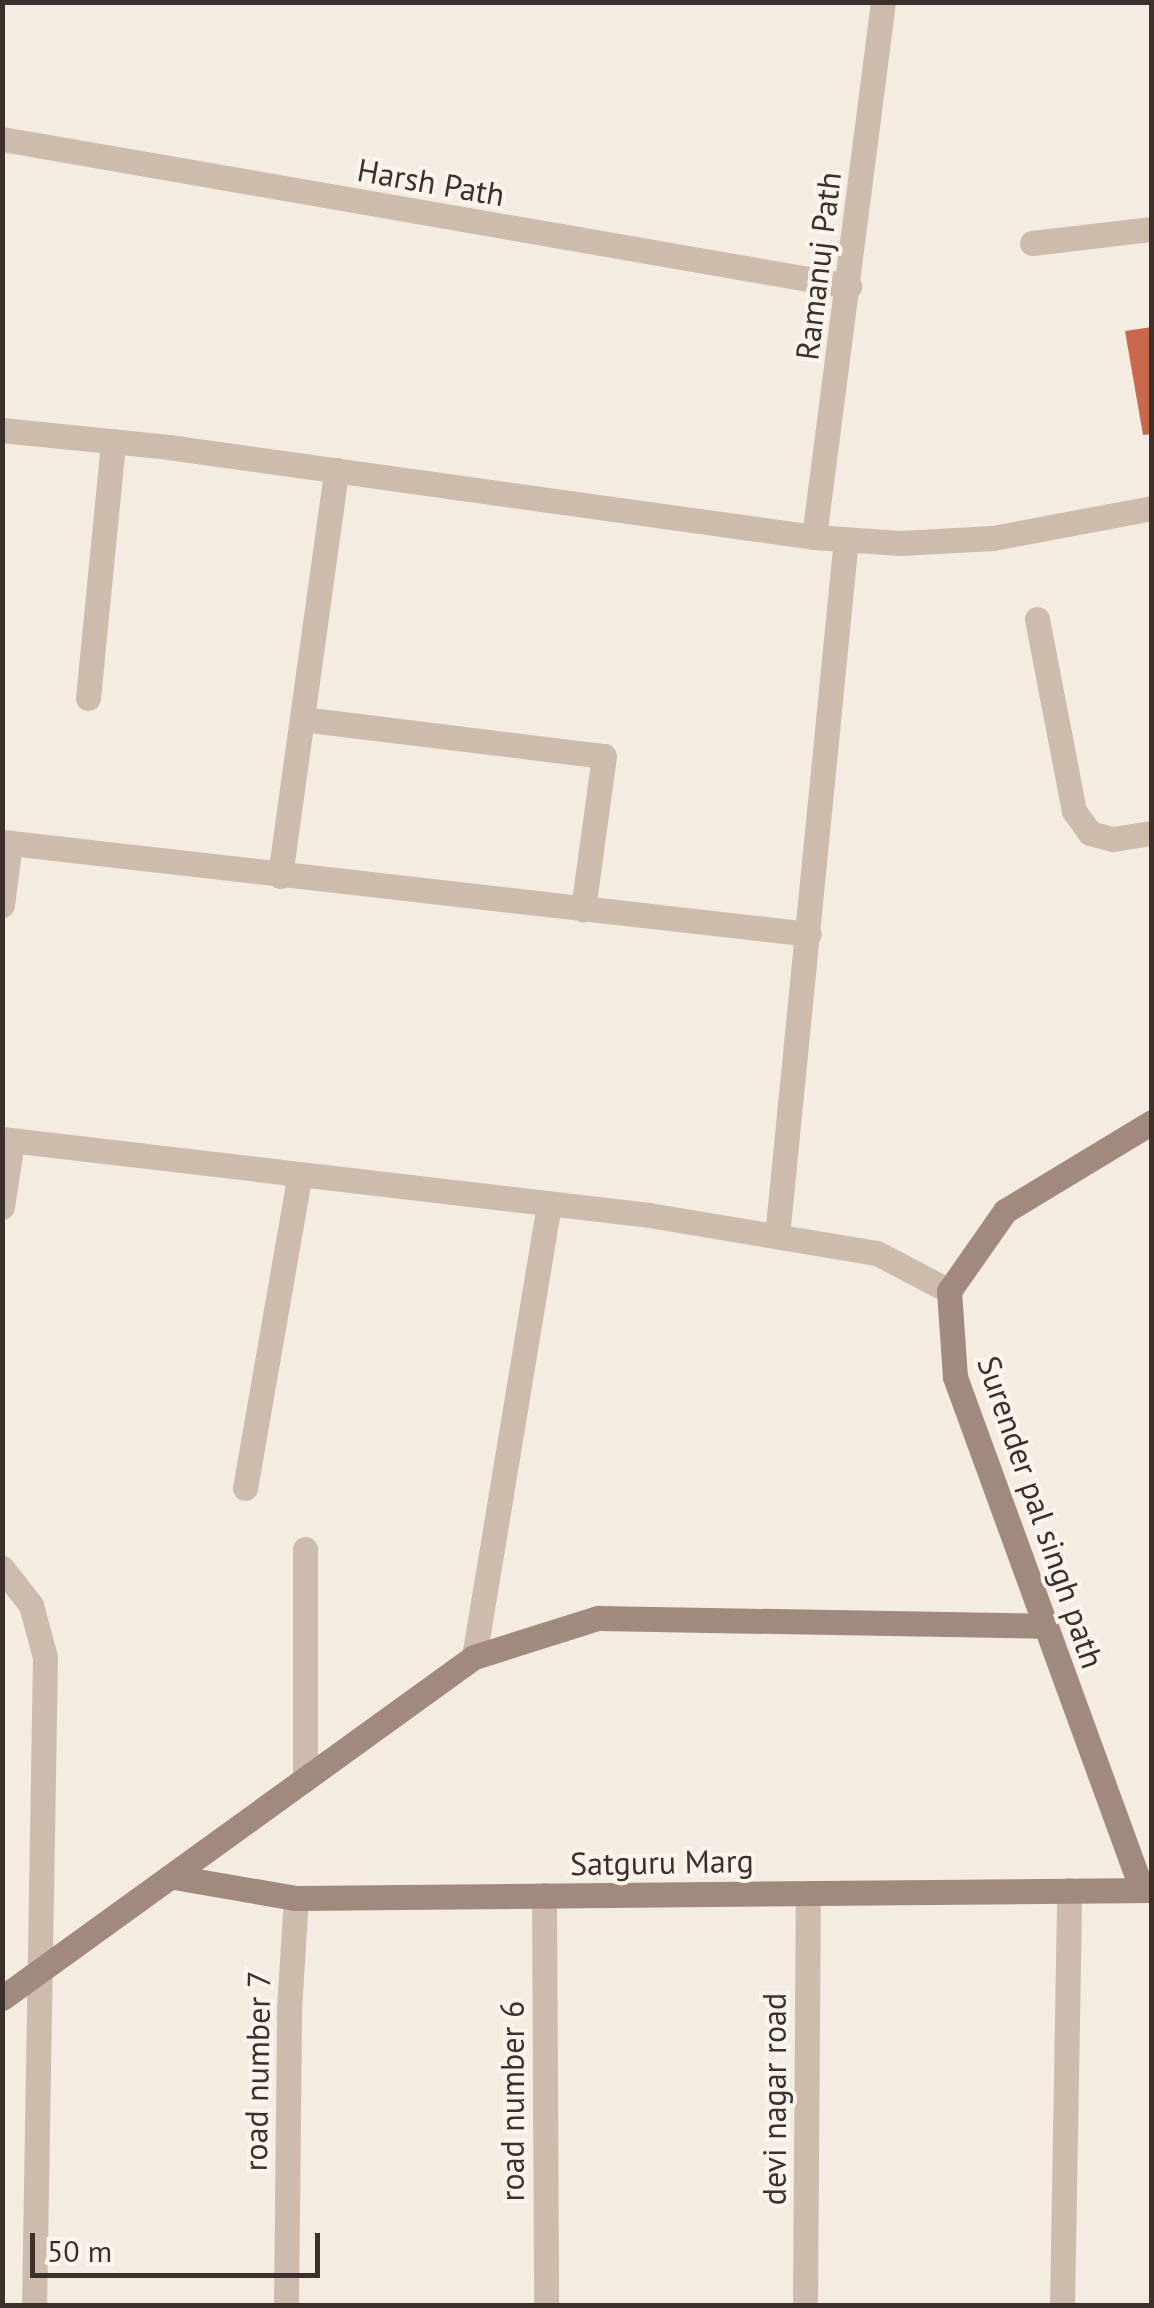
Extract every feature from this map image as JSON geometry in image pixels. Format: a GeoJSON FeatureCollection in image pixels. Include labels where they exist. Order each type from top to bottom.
{"type":"FeatureCollection","features":[{"type":"Feature","properties":{"kind":"street","name":"Ramanuj Path"},"geometry":{"type":"LineString","coordinates":[[814,537],[849,286],[878,4]]}},
{"type":"Feature","properties":{"kind":"street","name":"Harsh Path"},"geometry":{"type":"LineString","coordinates":[[2,139],[849,286]]}},
{"type":"Feature","properties":{"kind":"street"},"geometry":{"type":"LineString","coordinates":[[1032,244],[1152,229]]}},
{"type":"Feature","properties":{"kind":"street"},"geometry":{"type":"LineString","coordinates":[[2,430],[336,470],[814,537],[900,543],[993,538],[1152,508]]}},
{"type":"Feature","properties":{"kind":"street"},"geometry":{"type":"LineString","coordinates":[[88,698],[114,441]]}},
{"type":"Feature","properties":{"kind":"street"},"geometry":{"type":"LineString","coordinates":[[280,876],[336,470]]}},
{"type":"Feature","properties":{"kind":"street"},"geometry":{"type":"LineString","coordinates":[[777,1236],[846,539]]}},
{"type":"Feature","properties":{"kind":"street"},"geometry":{"type":"LineString","coordinates":[[1037,619],[1074,811],[1090,833],[1113,839],[1152,833]]}},
{"type":"Feature","properties":{"kind":"street"},"geometry":{"type":"LineString","coordinates":[[302,720],[604,756],[582,910]]}},
{"type":"Feature","properties":{"kind":"street"},"geometry":{"type":"LineString","coordinates":[[2,905],[6,843],[809,934]]}},
{"type":"Feature","properties":{"kind":"street"},"geometry":{"type":"LineString","coordinates":[[2,1207],[7,1140],[777,1236],[878,1253],[949,1291],[1005,1210],[1152,1122]]}},
{"type":"Feature","properties":{"kind":"street"},"geometry":{"type":"LineString","coordinates":[[245,1488],[299,1177]]}},
{"type":"Feature","properties":{"kind":"street"},"geometry":{"type":"LineString","coordinates":[[474,1657],[550,1205]]}},
{"type":"Feature","properties":{"kind":"street","name":"Surender pal singh path"},"geometry":{"type":"LineString","coordinates":[[949,1291],[955,1377],[1043,1626],[1147,1890]]}},
{"type":"Feature","properties":{"kind":"street"},"geometry":{"type":"LineString","coordinates":[[304,1549],[305,1778]]}},
{"type":"Feature","properties":{"kind":"street"},"geometry":{"type":"LineString","coordinates":[[2,1568],[30,1605],[45,1657],[34,2306]]}},
{"type":"Feature","properties":{"kind":"street"},"geometry":{"type":"LineString","coordinates":[[2,1998],[474,1657],[598,1618],[1043,1626]]}},
{"type":"Feature","properties":{"kind":"street","name":"Satguru Marg"},"geometry":{"type":"LineString","coordinates":[[174,1877],[296,1898],[1147,1890]]}},
{"type":"Feature","properties":{"kind":"street"},"geometry":{"type":"LineString","coordinates":[[1062,2306],[1069,1890]]}},
{"type":"Feature","properties":{"kind":"street","name":"devi nagar road"},"geometry":{"type":"LineString","coordinates":[[805,2306],[808,1892]]}},
{"type":"Feature","properties":{"kind":"street","name":"road number 6"},"geometry":{"type":"LineString","coordinates":[[544,1895],[546,2306]]}},
{"type":"Feature","properties":{"kind":"street","name":"road number 7"},"geometry":{"type":"LineString","coordinates":[[286,2306],[289,2009],[296,1898]]}},
{"type":"Feature","properties":{"kind":"building"},"geometry":{"type":"Polygon","coordinates":[[[1152,327],[1152,434],[1143,435],[1125,331],[1152,327]]]}}]}
